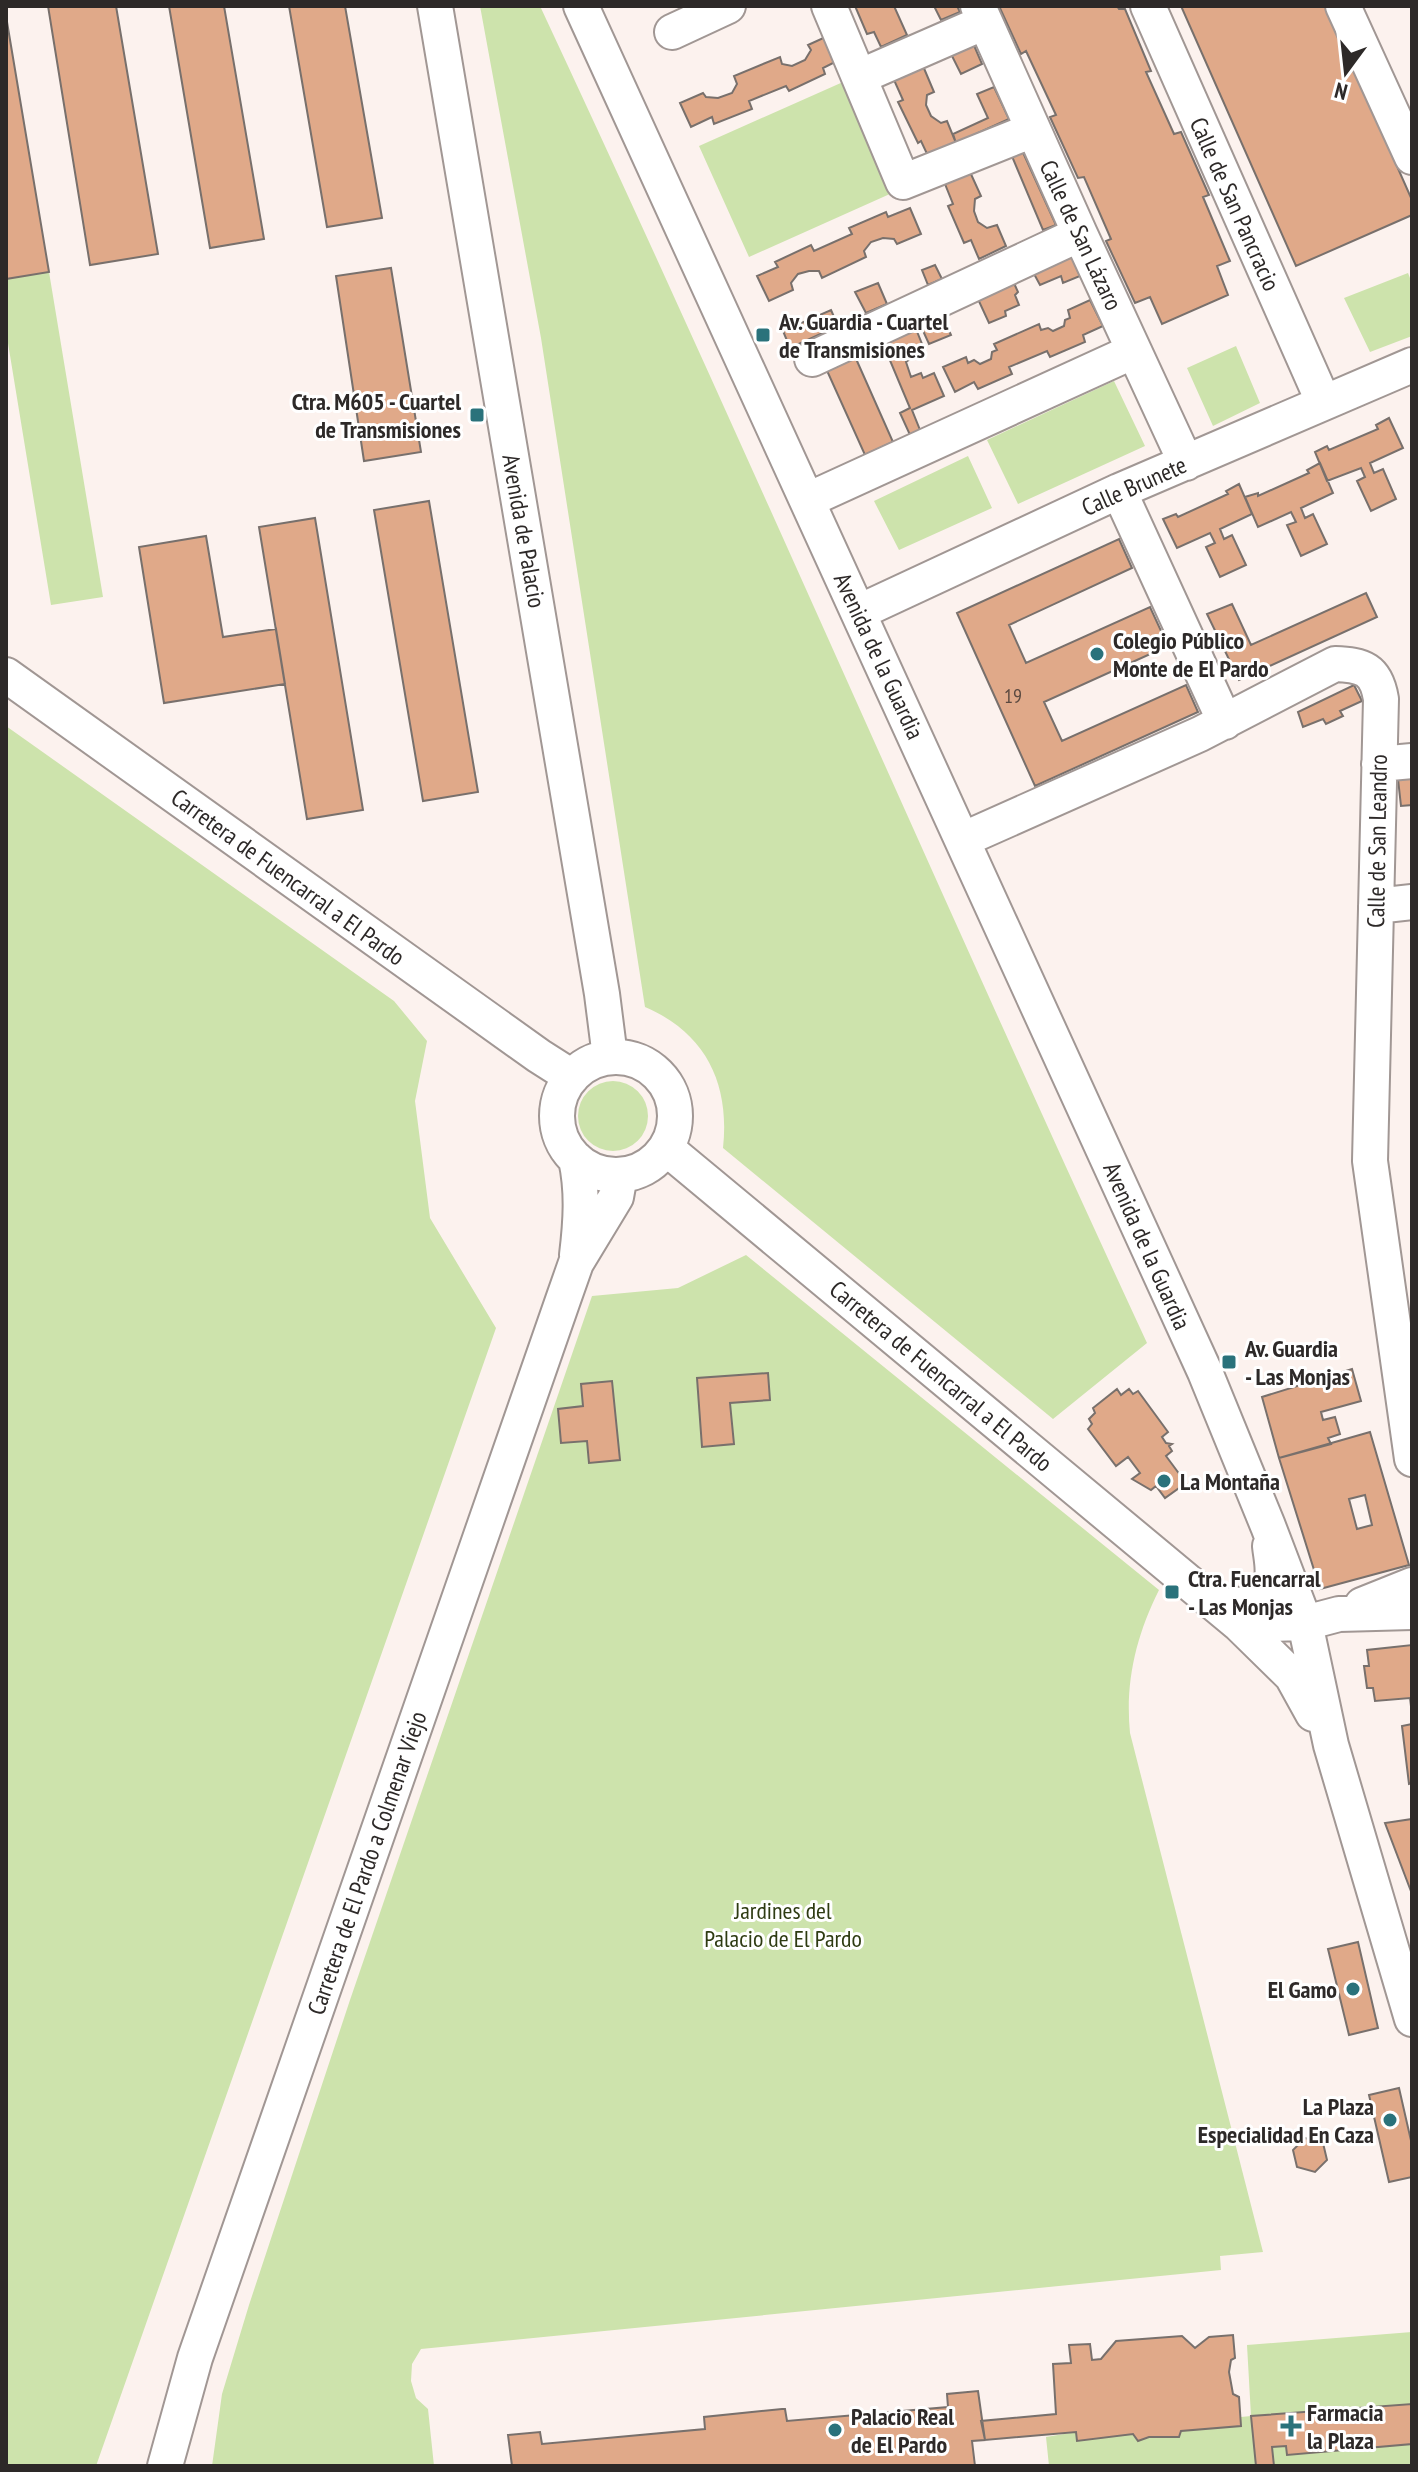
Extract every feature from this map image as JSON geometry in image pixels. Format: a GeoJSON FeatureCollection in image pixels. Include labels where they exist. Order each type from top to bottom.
{"type":"FeatureCollection","features":[{"type":"Feature","properties":{"kind":"street","name":"Avenida de Palacio"},"geometry":{"type":"LineString","coordinates":[[435,6],[597,963],[610,1057]]}},
{"type":"Feature","properties":{"kind":"street","name":"Avenida de la Guardia"},"geometry":{"type":"LineString","coordinates":[[581,6],[1198,1358],[1268,1526],[1305,1623],[1331,1745],[1398,1916],[1412,2019]]}},
{"type":"Feature","properties":{"kind":"street"},"geometry":{"type":"LineString","coordinates":[[672,32],[728,6]]}},
{"type":"Feature","properties":{"kind":"street"},"geometry":{"type":"LineString","coordinates":[[829,6],[903,182],[1033,130]]}},
{"type":"Feature","properties":{"kind":"street","name":"Calle de San Pancracio"},"geometry":{"type":"LineString","coordinates":[[1148,6],[1323,401]]}},
{"type":"Feature","properties":{"kind":"street"},"geometry":{"type":"LineString","coordinates":[[1343,6],[1412,157]]}},
{"type":"Feature","properties":{"kind":"street"},"geometry":{"type":"LineString","coordinates":[[859,77],[982,14]]}},
{"type":"Feature","properties":{"kind":"street","name":"Calle de San Lázaro"},"geometry":{"type":"LineString","coordinates":[[982,14],[1186,463]]}},
{"type":"Feature","properties":{"kind":"street"},"geometry":{"type":"LineString","coordinates":[[812,359],[1080,234]]}},
{"type":"Feature","properties":{"kind":"street"},"geometry":{"type":"LineString","coordinates":[[808,500],[1134,351]]}},
{"type":"Feature","properties":{"kind":"street","name":"Calle Brunete"},"geometry":{"type":"LineString","coordinates":[[859,612],[1119,491],[1412,365]]}},
{"type":"Feature","properties":{"kind":"street"},"geometry":{"type":"LineString","coordinates":[[1119,491],[1225,722]]}},
{"type":"Feature","properties":{"kind":"street","name":"Calle de San Leandro"},"geometry":{"type":"LineString","coordinates":[[962,840],[1225,722],[1335,664],[1358,665],[1369,672],[1378,684],[1396,762],[1376,906],[1370,1161],[1412,1459]]}},
{"type":"Feature","properties":{"kind":"street","name":"Carretera de Fuencarral a El Pardo"},"geometry":{"type":"LineString","coordinates":[[6,675],[572,1077]]}},
{"type":"Feature","properties":{"kind":"street"},"geometry":{"type":"LineString","coordinates":[[1376,906],[1412,902]]}},
{"type":"Feature","properties":{"kind":"street"},"geometry":{"type":"LineString","coordinates":[[610,1057],[631,1059],[647,1066],[664,1082],[671,1094],[675,1112],[674,1126],[666,1148],[646,1167],[620,1175],[592,1169],[576,1159],[565,1145],[557,1118],[560,1096],[572,1077],[589,1063],[610,1057]]}},
{"type":"Feature","properties":{"kind":"street","name":"Carretera de Fuencarral a El Pardo"},"geometry":{"type":"LineString","coordinates":[[666,1148],[1228,1615],[1292,1676],[1331,1745]]}},
{"type":"Feature","properties":{"kind":"street"},"geometry":{"type":"LineString","coordinates":[[576,1159],[582,1206],[576,1263]]}},
{"type":"Feature","properties":{"kind":"street"},"geometry":{"type":"LineString","coordinates":[[576,1263],[616,1197],[620,1175]]}},
{"type":"Feature","properties":{"kind":"street","name":"Carretera de El Pardo a Colmenar Viejo"},"geometry":{"type":"LineString","coordinates":[[165,2466],[195,2358],[576,1263]]}},
{"type":"Feature","properties":{"kind":"street"},"geometry":{"type":"LineString","coordinates":[[1228,1615],[1236,1607],[1254,1602],[1266,1592],[1273,1580],[1268,1526]]}},
{"type":"Feature","properties":{"kind":"street"},"geometry":{"type":"LineString","coordinates":[[1228,1615],[1305,1623],[1339,1614],[1412,1585]]}},
{"type":"Feature","properties":{"kind":"street"},"geometry":{"type":"LineString","coordinates":[[1339,1614],[1412,1612]]}},
{"type":"Feature","properties":{"kind":"street"},"geometry":{"type":"LineString","coordinates":[[1292,1676],[1293,1638],[1305,1623]]}},
{"type":"Feature","properties":{"kind":"green space"},"geometry":{"type":"Polygon","coordinates":[[[480,6],[540,6],[1147,1343],[1053,1419],[723,1148],[722,1103],[710,1063],[684,1031],[645,1007],[541,338],[480,6]]]}},
{"type":"Feature","properties":{"kind":"green space"},"geometry":{"type":"Polygon","coordinates":[[[852,78],[901,189],[749,257],[699,146],[852,78]]]}},
{"type":"Feature","properties":{"kind":"green space"},"geometry":{"type":"Polygon","coordinates":[[[49,272],[103,597],[51,605],[6,331],[6,279],[49,272]]]}},
{"type":"Feature","properties":{"kind":"green space"},"geometry":{"type":"Polygon","coordinates":[[[1408,273],[1412,283],[1412,336],[1370,352],[1344,298],[1408,273]]]}},
{"type":"Feature","properties":{"kind":"green space"},"geometry":{"type":"Polygon","coordinates":[[[1236,346],[1260,403],[1213,426],[1187,368],[1236,346]]]}},
{"type":"Feature","properties":{"kind":"green space"},"geometry":{"type":"Polygon","coordinates":[[[1114,381],[1145,446],[1018,504],[987,440],[1114,381]]]}},
{"type":"Feature","properties":{"kind":"green space"},"geometry":{"type":"Polygon","coordinates":[[[968,456],[992,508],[899,550],[874,501],[968,456]]]}},
{"type":"Feature","properties":{"kind":"green space"},"geometry":{"type":"Polygon","coordinates":[[[6,726],[394,1001],[427,1041],[415,1101],[430,1218],[496,1328],[96,2466],[6,2466],[6,726]]]}},
{"type":"Feature","properties":{"kind":"green space"},"geometry":{"type":"Polygon","coordinates":[[[613,1081],[632,1087],[642,1097],[648,1116],[642,1135],[632,1145],[613,1151],[594,1145],[584,1135],[578,1116],[584,1097],[594,1087],[613,1081]]]}},
{"type":"Feature","properties":{"kind":"green space","name":"Jardines del Palacio de El Pardo"},"geometry":{"type":"Polygon","coordinates":[[[746,1255],[1159,1590],[1134,1660],[1129,1696],[1130,1733],[1263,2252],[1220,2256],[1221,2270],[421,2349],[412,2364],[411,2381],[416,2398],[428,2409],[434,2466],[212,2466],[222,2394],[249,2305],[350,2000],[592,1296],[678,1288],[746,1255]]]}},
{"type":"Feature","properties":{"kind":"green space"},"geometry":{"type":"Polygon","coordinates":[[[1412,2332],[1412,2404],[1251,2417],[1256,2466],[1049,2466],[1046,2437],[1076,2432],[1077,2441],[1133,2434],[1138,2441],[1149,2437],[1179,2437],[1181,2431],[1240,2426],[1241,2417],[1251,2416],[1247,2345],[1412,2332]]]}},
{"type":"Feature","properties":{"kind":"green space"},"geometry":{"type":"Polygon","coordinates":[[[1412,2444],[1412,2466],[1274,2466],[1272,2447],[1286,2446],[1288,2455],[1412,2444]]]}},
{"type":"Feature","properties":{"kind":"building"},"geometry":{"type":"Polygon","coordinates":[[[48,6],[116,6],[158,254],[90,265],[48,6]]]}},
{"type":"Feature","properties":{"kind":"building"},"geometry":{"type":"Polygon","coordinates":[[[169,6],[224,6],[264,239],[210,248],[169,6]]]}},
{"type":"Feature","properties":{"kind":"building"},"geometry":{"type":"Polygon","coordinates":[[[289,6],[345,6],[382,218],[327,227],[289,6]]]}},
{"type":"Feature","properties":{"kind":"building"},"geometry":{"type":"Polygon","coordinates":[[[855,6],[894,6],[907,35],[881,47],[874,32],[867,34],[855,6]]]}},
{"type":"Feature","properties":{"kind":"building"},"geometry":{"type":"Polygon","coordinates":[[[934,6],[957,6],[960,12],[941,20],[934,6]]]}},
{"type":"Feature","properties":{"kind":"building"},"geometry":{"type":"Polygon","coordinates":[[[999,6],[1117,6],[1125,9],[1151,71],[1146,72],[1174,134],[1181,132],[1209,195],[1203,197],[1230,261],[1217,266],[1228,295],[1162,324],[1150,297],[1135,303],[1106,241],[1111,239],[1084,177],[1078,178],[1050,117],[1056,115],[1026,51],[1021,54],[999,6]]]}},
{"type":"Feature","properties":{"kind":"building"},"geometry":{"type":"Polygon","coordinates":[[[1181,6],[1326,6],[1412,200],[1412,215],[1296,266],[1181,6]]]}},
{"type":"Feature","properties":{"kind":"building"},"geometry":{"type":"Polygon","coordinates":[[[6,16],[49,272],[6,279],[6,16]]]}},
{"type":"Feature","properties":{"kind":"building"},"geometry":{"type":"Polygon","coordinates":[[[832,34],[843,58],[823,68],[825,74],[789,91],[786,86],[749,101],[752,109],[714,124],[712,117],[691,127],[680,103],[703,93],[706,97],[718,98],[732,93],[737,84],[734,76],[780,57],[782,64],[792,66],[805,60],[811,50],[808,45],[832,34]]]}},
{"type":"Feature","properties":{"kind":"building"},"geometry":{"type":"Polygon","coordinates":[[[973,43],[982,64],[961,74],[951,54],[973,43]]]}},
{"type":"Feature","properties":{"kind":"building"},"geometry":{"type":"Polygon","coordinates":[[[923,66],[934,92],[927,95],[926,105],[931,116],[941,123],[947,121],[956,143],[928,156],[921,141],[918,143],[898,102],[903,100],[894,80],[923,66]]]}},
{"type":"Feature","properties":{"kind":"building"},"geometry":{"type":"Polygon","coordinates":[[[994,87],[1009,119],[956,143],[953,134],[988,118],[977,94],[994,87]]]}},
{"type":"Feature","properties":{"kind":"building"},"geometry":{"type":"Polygon","coordinates":[[[1021,148],[1056,225],[1043,230],[1011,154],[1021,148]]]}},
{"type":"Feature","properties":{"kind":"building"},"geometry":{"type":"Polygon","coordinates":[[[970,172],[981,196],[975,199],[974,211],[978,222],[987,228],[997,225],[1006,246],[979,259],[971,240],[964,243],[948,206],[953,204],[945,184],[970,172]]]}},
{"type":"Feature","properties":{"kind":"building"},"geometry":{"type":"Polygon","coordinates":[[[910,208],[921,234],[897,244],[894,239],[883,238],[871,242],[864,251],[866,257],[822,278],[819,271],[798,274],[791,283],[793,290],[769,301],[757,276],[778,267],[775,262],[811,245],[814,251],[852,234],[849,228],[886,212],[888,217],[910,208]]]}},
{"type":"Feature","properties":{"kind":"building"},"geometry":{"type":"Polygon","coordinates":[[[1071,255],[1080,276],[1063,283],[1061,276],[1040,285],[1033,272],[1071,255]]]}},
{"type":"Feature","properties":{"kind":"building"},"geometry":{"type":"Polygon","coordinates":[[[935,265],[942,279],[928,285],[922,270],[935,265]]]}},
{"type":"Feature","properties":{"kind":"building"},"geometry":{"type":"Polygon","coordinates":[[[391,268],[421,452],[364,461],[336,276],[391,268]]]}},
{"type":"Feature","properties":{"kind":"building"},"geometry":{"type":"Polygon","coordinates":[[[1013,281],[1019,305],[1005,311],[1006,316],[989,323],[977,297],[1013,281]]]}},
{"type":"Feature","properties":{"kind":"building"},"geometry":{"type":"Polygon","coordinates":[[[878,283],[887,304],[866,313],[855,292],[878,283]]]}},
{"type":"Feature","properties":{"kind":"building"},"geometry":{"type":"Polygon","coordinates":[[[1090,300],[1103,326],[1083,335],[1085,342],[1050,357],[1047,351],[1009,367],[1012,374],[978,389],[974,382],[955,392],[943,367],[966,357],[968,363],[974,360],[980,364],[991,359],[992,352],[997,350],[994,344],[1039,324],[1041,330],[1048,328],[1053,331],[1064,326],[1065,320],[1070,318],[1068,310],[1090,300]]]}},
{"type":"Feature","properties":{"kind":"building"},"geometry":{"type":"Polygon","coordinates":[[[831,310],[838,326],[790,348],[783,331],[831,310]]]}},
{"type":"Feature","properties":{"kind":"building"},"geometry":{"type":"Polygon","coordinates":[[[941,313],[951,335],[929,344],[919,322],[941,313]]]}},
{"type":"Feature","properties":{"kind":"building"},"geometry":{"type":"Polygon","coordinates":[[[914,324],[924,349],[906,362],[911,377],[921,373],[923,378],[934,373],[944,396],[912,410],[920,430],[910,435],[900,413],[910,408],[881,339],[914,324]]]}},
{"type":"Feature","properties":{"kind":"building"},"geometry":{"type":"Polygon","coordinates":[[[853,352],[893,442],[865,455],[824,364],[853,352]]]}},
{"type":"Feature","properties":{"kind":"building"},"geometry":{"type":"Polygon","coordinates":[[[1389,418],[1403,448],[1370,463],[1374,473],[1383,469],[1396,499],[1371,511],[1357,481],[1365,477],[1361,468],[1327,481],[1315,452],[1327,446],[1329,450],[1378,429],[1376,425],[1389,418]]]}},
{"type":"Feature","properties":{"kind":"building"},"geometry":{"type":"Polygon","coordinates":[[[1320,463],[1333,493],[1301,508],[1305,518],[1313,514],[1327,544],[1301,556],[1287,525],[1296,522],[1291,512],[1258,527],[1245,497],[1258,493],[1258,496],[1309,473],[1307,470],[1320,463]]]}},
{"type":"Feature","properties":{"kind":"building"},"geometry":{"type":"Polygon","coordinates":[[[1239,484],[1252,514],[1220,529],[1224,539],[1232,535],[1246,565],[1220,577],[1206,547],[1215,543],[1210,533],[1177,548],[1163,519],[1176,514],[1178,517],[1228,494],[1226,491],[1239,484]]]}},
{"type":"Feature","properties":{"kind":"building"},"geometry":{"type":"Polygon","coordinates":[[[429,501],[478,792],[423,801],[374,510],[429,501]]]}},
{"type":"Feature","properties":{"kind":"building"},"geometry":{"type":"Polygon","coordinates":[[[315,518],[363,810],[307,819],[259,527],[315,518]]]}},
{"type":"Feature","properties":{"kind":"building"},"geometry":{"type":"Polygon","coordinates":[[[206,536],[223,637],[276,629],[285,684],[164,703],[139,547],[206,536]]]}},
{"type":"Feature","properties":{"kind":"building","name":"Colegio Público Monte de El Pardo"},"geometry":{"type":"Polygon","coordinates":[[[1119,539],[1132,568],[1009,625],[1026,663],[1150,607],[1168,646],[1044,702],[1062,741],[1186,685],[1198,712],[1035,786],[957,613],[1119,539]]]}},
{"type":"Feature","properties":{"kind":"building"},"geometry":{"type":"Polygon","coordinates":[[[1366,593],[1377,617],[1239,680],[1207,614],[1232,604],[1251,645],[1366,593]]]}},
{"type":"Feature","properties":{"kind":"building"},"geometry":{"type":"Polygon","coordinates":[[[1354,685],[1362,701],[1340,711],[1343,716],[1326,724],[1323,719],[1303,727],[1298,712],[1354,685]]]}},
{"type":"Feature","properties":{"kind":"building"},"geometry":{"type":"Polygon","coordinates":[[[1412,778],[1412,805],[1401,806],[1398,779],[1412,778]]]}},
{"type":"Feature","properties":{"kind":"building"},"geometry":{"type":"Polygon","coordinates":[[[1352,1369],[1361,1401],[1321,1412],[1323,1420],[1335,1417],[1340,1434],[1328,1438],[1331,1444],[1279,1458],[1262,1397],[1352,1369]]]}},
{"type":"Feature","properties":{"kind":"building"},"geometry":{"type":"Polygon","coordinates":[[[768,1373],[770,1400],[730,1403],[734,1444],[702,1447],[697,1378],[768,1373]]]}},
{"type":"Feature","properties":{"kind":"building"},"geometry":{"type":"Polygon","coordinates":[[[612,1381],[620,1460],[589,1463],[587,1441],[561,1443],[558,1409],[583,1406],[581,1384],[612,1381]]]}},
{"type":"Feature","properties":{"kind":"building"},"geometry":{"type":"Polygon","coordinates":[[[1117,1389],[1121,1395],[1129,1389],[1133,1394],[1138,1391],[1168,1432],[1162,1437],[1166,1443],[1172,1444],[1169,1446],[1172,1451],[1166,1456],[1186,1483],[1165,1498],[1156,1486],[1151,1490],[1132,1479],[1140,1473],[1128,1457],[1116,1466],[1088,1429],[1092,1424],[1089,1419],[1095,1413],[1093,1408],[1117,1389]]]}},
{"type":"Feature","properties":{"kind":"building"},"geometry":{"type":"Polygon","coordinates":[[[1370,1432],[1409,1565],[1320,1589],[1279,1458],[1370,1432]],[[1365,1495],[1349,1499],[1357,1529],[1372,1525],[1365,1495]]]}},
{"type":"Feature","properties":{"kind":"building"},"geometry":{"type":"Polygon","coordinates":[[[1412,1645],[1412,1715],[1410,1698],[1375,1701],[1373,1688],[1367,1688],[1364,1666],[1369,1666],[1367,1650],[1412,1645]]]}},
{"type":"Feature","properties":{"kind":"building"},"geometry":{"type":"Polygon","coordinates":[[[1412,1724],[1412,1783],[1409,1784],[1402,1726],[1412,1724]]]}},
{"type":"Feature","properties":{"kind":"building"},"geometry":{"type":"Polygon","coordinates":[[[1412,1819],[1412,1894],[1385,1823],[1412,1819]]]}},
{"type":"Feature","properties":{"kind":"building","name":"El Gamo"},"geometry":{"type":"Polygon","coordinates":[[[1358,1942],[1378,2028],[1349,2035],[1328,1949],[1358,1942]]]}},
{"type":"Feature","properties":{"kind":"building","name":"La Plaza Especialidad En Caza"},"geometry":{"type":"Polygon","coordinates":[[[1399,2088],[1412,2145],[1412,2177],[1389,2182],[1369,2095],[1399,2088]]]}},
{"type":"Feature","properties":{"kind":"building"},"geometry":{"type":"Polygon","coordinates":[[[1305,2138],[1323,2143],[1327,2160],[1315,2172],[1297,2167],[1293,2150],[1305,2138]]]}},
{"type":"Feature","properties":{"kind":"building"},"geometry":{"type":"Polygon","coordinates":[[[1233,2335],[1235,2358],[1231,2360],[1229,2372],[1233,2394],[1239,2397],[1241,2426],[1181,2431],[1179,2437],[1149,2437],[1138,2441],[1133,2434],[1077,2441],[1076,2432],[985,2440],[981,2421],[1056,2414],[1053,2364],[1071,2363],[1069,2345],[1090,2344],[1092,2360],[1101,2359],[1116,2341],[1182,2336],[1195,2348],[1209,2337],[1233,2335]]]}},
{"type":"Feature","properties":{"kind":"building","name":"Palacio Real de El Pardo"},"geometry":{"type":"Polygon","coordinates":[[[978,2391],[985,2440],[972,2441],[975,2466],[512,2466],[508,2435],[540,2432],[542,2444],[705,2429],[704,2417],[782,2409],[785,2409],[787,2421],[948,2407],[947,2394],[978,2391]]]}},
{"type":"Feature","properties":{"kind":"building"},"geometry":{"type":"Polygon","coordinates":[[[1412,2404],[1412,2444],[1287,2455],[1286,2446],[1272,2447],[1274,2466],[1256,2466],[1251,2416],[1412,2404]]]}},
{"type":"Feature","properties":{"kind":"place","name":"Av. Guardia - Cuartel de Transmisiones"},"geometry":{"type":"Point","coordinates":[763,335]}},
{"type":"Feature","properties":{"kind":"place","name":"Ctra. M605 - Cuartel de Transmisiones"},"geometry":{"type":"Point","coordinates":[477,415]}},
{"type":"Feature","properties":{"kind":"place","name":"Colegio Público Monte de El Pardo"},"geometry":{"type":"Point","coordinates":[1097,654]}},
{"type":"Feature","properties":{"kind":"place","name":"Av. Guardia - Las Monjas"},"geometry":{"type":"Point","coordinates":[1229,1362]}},
{"type":"Feature","properties":{"kind":"place","name":"La Montaña"},"geometry":{"type":"Point","coordinates":[1164,1481]}},
{"type":"Feature","properties":{"kind":"place","name":"Ctra. Fuencarral - Las Monjas"},"geometry":{"type":"Point","coordinates":[1172,1592]}},
{"type":"Feature","properties":{"kind":"place","name":"El Gamo"},"geometry":{"type":"Point","coordinates":[1353,1989]}},
{"type":"Feature","properties":{"kind":"place","name":"La Plaza Especialidad En Caza"},"geometry":{"type":"Point","coordinates":[1390,2120]}},
{"type":"Feature","properties":{"kind":"place","name":"Farmacia la Plaza"},"geometry":{"type":"Point","coordinates":[1291,2426]}},
{"type":"Feature","properties":{"kind":"place","name":"Palacio Real de El Pardo"},"geometry":{"type":"Point","coordinates":[835,2430]}}]}
